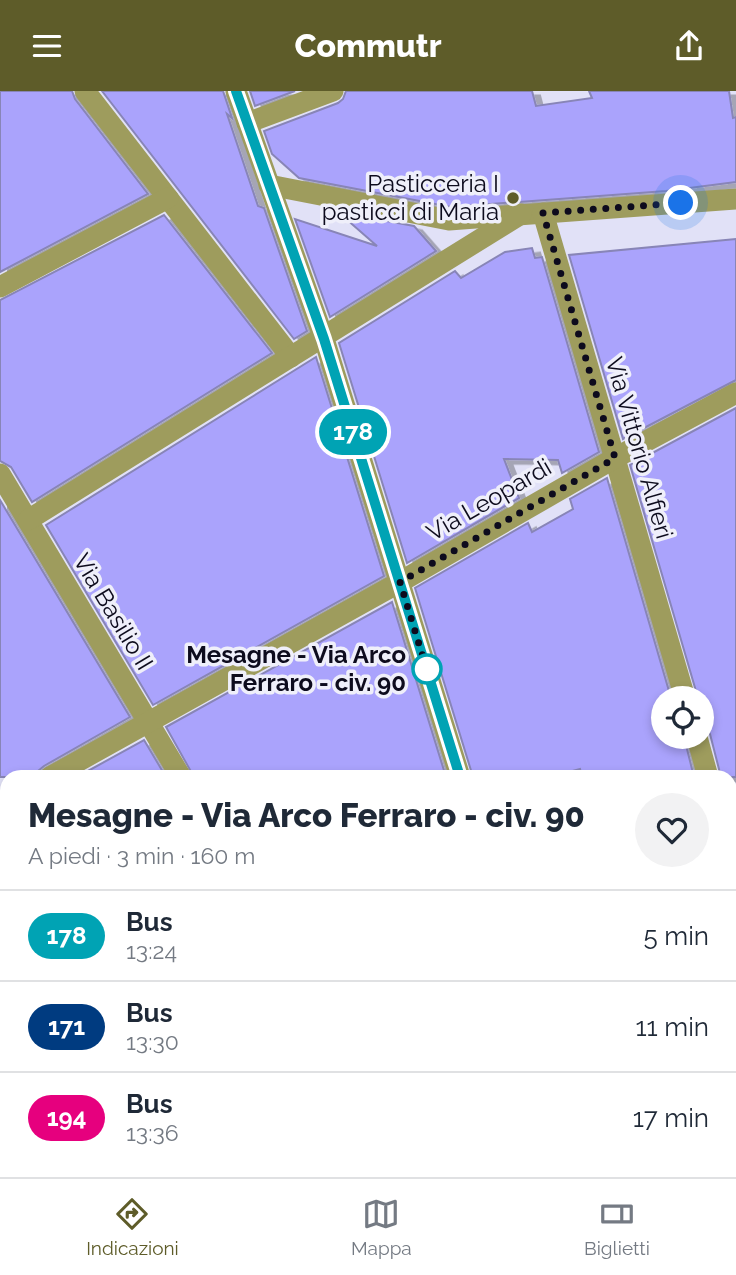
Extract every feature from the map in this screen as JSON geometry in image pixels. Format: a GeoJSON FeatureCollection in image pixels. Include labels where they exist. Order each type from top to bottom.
{"type":"FeatureCollection","features":[{"type":"Feature","properties":{"kind":"street"},"geometry":{"type":"LineString","coordinates":[[85,91],[291,356]]}},
{"type":"Feature","properties":{"kind":"street"},"geometry":{"type":"LineString","coordinates":[[236,91],[324,339],[458,770]]}},
{"type":"Feature","properties":{"kind":"street"},"geometry":{"type":"LineString","coordinates":[[247,123],[333,91]]}},
{"type":"Feature","properties":{"kind":"street"},"geometry":{"type":"LineString","coordinates":[[269,185],[449,220],[736,199]]}},
{"type":"Feature","properties":{"kind":"street"},"geometry":{"type":"LineString","coordinates":[[0,287],[168,198]]}},
{"type":"Feature","properties":{"kind":"street","name":"Via Vittorio Alfieri"},"geometry":{"type":"LineString","coordinates":[[543,213],[682,686]]}},
{"type":"Feature","properties":{"kind":"street"},"geometry":{"type":"LineString","coordinates":[[28,520],[291,356],[324,339],[521,214]]}},
{"type":"Feature","properties":{"kind":"street","name":"Via Leopardi"},"geometry":{"type":"LineString","coordinates":[[63,770],[400,582],[615,458],[736,393]]}},
{"type":"Feature","properties":{"kind":"street","name":"Via Basilio II"},"geometry":{"type":"LineString","coordinates":[[0,474],[177,770]]}},
{"type":"Feature","properties":{"kind":"street"},"geometry":{"type":"LineString","coordinates":[[700,749],[706,770]]}},
{"type":"Feature","properties":{"kind":"building"},"geometry":{"type":"Polygon","coordinates":[[[0,91],[72,91],[75,99],[148,194],[0,272],[0,91]]]}},
{"type":"Feature","properties":{"kind":"building"},"geometry":{"type":"Polygon","coordinates":[[[102,91],[223,91],[232,118],[227,114],[258,206],[264,208],[307,331],[294,339],[102,91]]]}},
{"type":"Feature","properties":{"kind":"building"},"geometry":{"type":"Polygon","coordinates":[[[250,91],[295,91],[255,106],[250,91]]]}},
{"type":"Feature","properties":{"kind":"building"},"geometry":{"type":"Polygon","coordinates":[[[346,91],[532,91],[536,106],[592,98],[589,91],[729,91],[733,118],[736,117],[736,182],[666,191],[451,207],[299,178],[272,154],[264,131],[338,103],[346,91]]]}},
{"type":"Feature","properties":{"kind":"building"},"geometry":{"type":"Polygon","coordinates":[[[338,212],[414,226],[436,251],[330,317],[295,219],[377,246],[338,212]]]}},
{"type":"Feature","properties":{"kind":"building"},"geometry":{"type":"Polygon","coordinates":[[[164,215],[272,353],[32,502],[11,467],[0,461],[0,300],[164,215]]]}},
{"type":"Feature","properties":{"kind":"building"},"geometry":{"type":"Polygon","coordinates":[[[736,239],[736,380],[623,439],[569,255],[736,239]]]}},
{"type":"Feature","properties":{"kind":"building"},"geometry":{"type":"Polygon","coordinates":[[[532,248],[535,258],[542,257],[599,452],[562,473],[558,460],[504,459],[519,498],[407,563],[339,343],[455,271],[461,278],[505,252],[532,248]]]}},
{"type":"Feature","properties":{"kind":"building"},"geometry":{"type":"Polygon","coordinates":[[[316,357],[384,576],[153,705],[46,525],[316,357]]]}},
{"type":"Feature","properties":{"kind":"building"},"geometry":{"type":"Polygon","coordinates":[[[736,408],[736,770],[719,770],[714,749],[714,686],[694,686],[630,465],[736,408]]]}},
{"type":"Feature","properties":{"kind":"building"},"geometry":{"type":"Polygon","coordinates":[[[607,478],[668,686],[651,686],[651,749],[687,749],[692,770],[471,770],[415,588],[528,523],[532,532],[573,509],[570,499],[607,478]]]}},
{"type":"Feature","properties":{"kind":"building"},"geometry":{"type":"Polygon","coordinates":[[[0,500],[130,717],[39,770],[0,770],[0,500]]]}},
{"type":"Feature","properties":{"kind":"building"},"geometry":{"type":"Polygon","coordinates":[[[392,602],[444,770],[190,770],[166,727],[392,602]]]}},
{"type":"Feature","properties":{"kind":"building"},"geometry":{"type":"Polygon","coordinates":[[[144,740],[162,770],[90,770],[144,740]]]}},
{"type":"Feature","properties":{"kind":"bus line","name":"178"},"geometry":{"type":"LineString","coordinates":[[236,91],[324,339],[458,770]]}},
{"type":"Feature","properties":{"kind":"place","name":"Pasticceria I pasticci di Maria"},"geometry":{"type":"Point","coordinates":[513,198]}},
{"type":"Feature","properties":{"kind":"place","name":"Mesagne - Via Arco Ferraro - civ. 90"},"geometry":{"type":"Point","coordinates":[427,669]}},
{"type":"Feature","properties":{"kind":"route"},"geometry":{"type":"LineString","coordinates":[[427,669],[430,680],[400,582],[615,458],[543,213],[681,203]]}}]}
